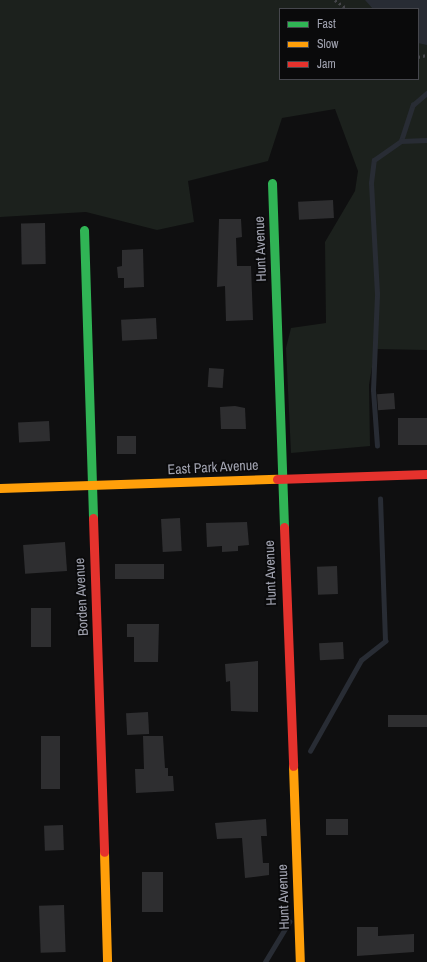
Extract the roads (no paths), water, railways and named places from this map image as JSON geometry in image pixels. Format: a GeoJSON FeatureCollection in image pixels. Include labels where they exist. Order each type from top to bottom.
{"type":"FeatureCollection","features":[{"type":"Feature","properties":{"kind":"street","name":"Hunt Avenue"},"geometry":{"type":"LineString","coordinates":[[272,183],[280,478],[300,962]]}},
{"type":"Feature","properties":{"kind":"street","name":"Borden Avenue"},"geometry":{"type":"LineString","coordinates":[[84,230],[90,487],[107,962]]}},
{"type":"Feature","properties":{"kind":"street","name":"East Park Avenue"},"geometry":{"type":"LineString","coordinates":[[0,488],[90,487],[280,478],[427,474]]}},
{"type":"Feature","properties":{"kind":"waterway"},"geometry":{"type":"LineString","coordinates":[[401,141],[413,105],[427,93]]}},
{"type":"Feature","properties":{"kind":"waterway"},"geometry":{"type":"LineString","coordinates":[[377,446],[373,390],[377,294],[371,183],[374,160],[401,141],[427,140]]}},
{"type":"Feature","properties":{"kind":"waterway"},"geometry":{"type":"LineString","coordinates":[[310,751],[361,660],[385,641],[380,499]]}},
{"type":"Feature","properties":{"kind":"waterway"},"geometry":{"type":"LineString","coordinates":[[265,962],[289,922]]}}]}
